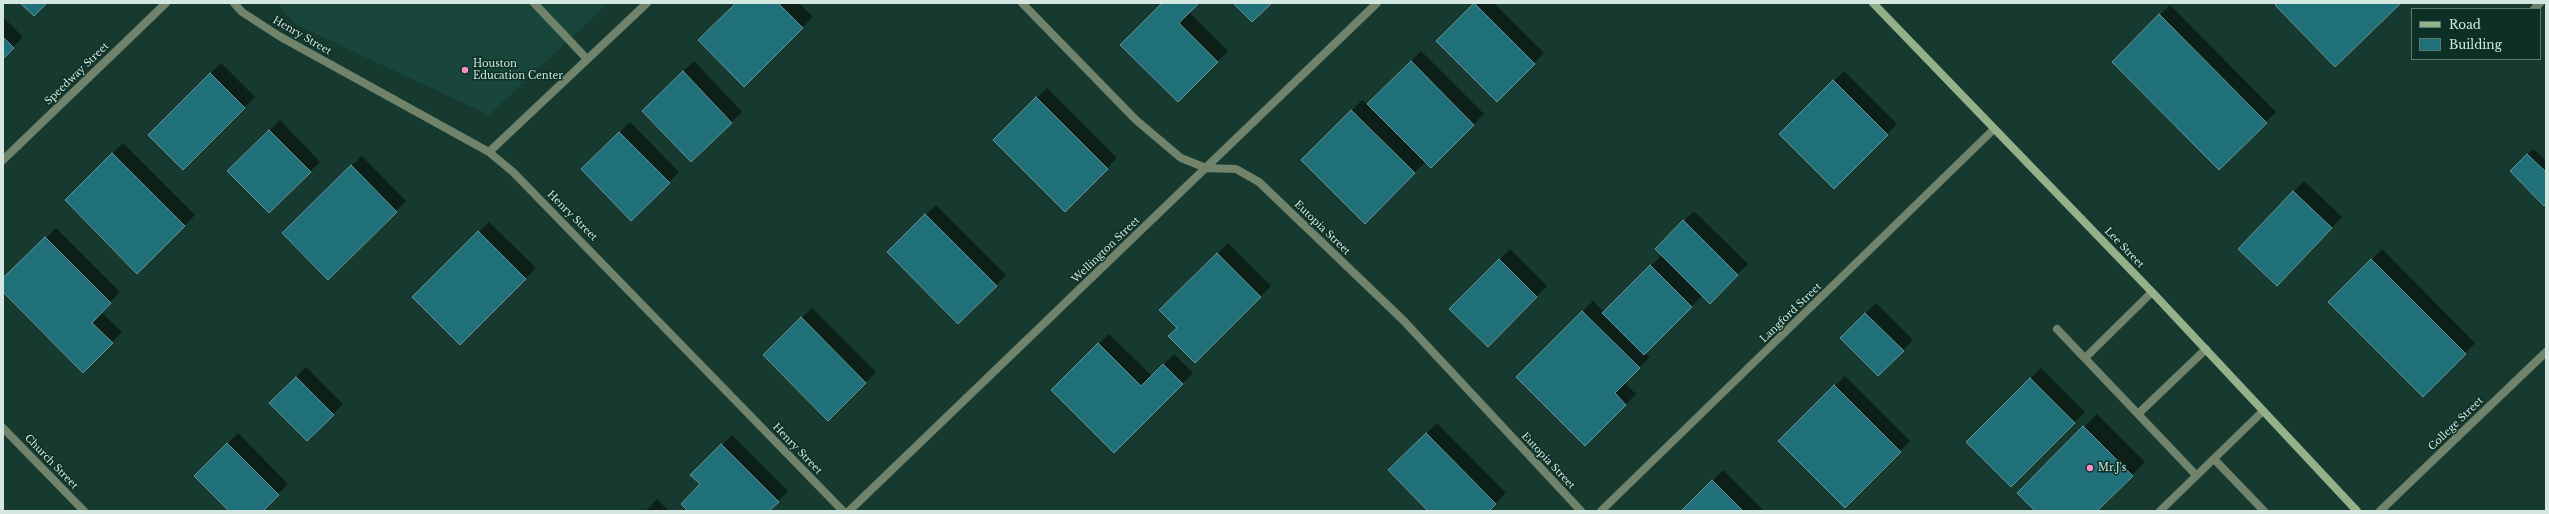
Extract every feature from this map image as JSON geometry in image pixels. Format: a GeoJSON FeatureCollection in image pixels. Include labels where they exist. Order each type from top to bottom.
{"type":"FeatureCollection","features":[{"type":"Feature","properties":{"kind":"main road","name":"Lee Street"},"geometry":{"type":"LineString","coordinates":[[1873,3],[2152,292],[2357,511]]}},
{"type":"Feature","properties":{"kind":"street","name":"Speedway Street"},"geometry":{"type":"LineString","coordinates":[[3,160],[166,3]]}},
{"type":"Feature","properties":{"kind":"street","name":"Henry Street"},"geometry":{"type":"LineString","coordinates":[[234,3],[242,12],[279,36],[489,152],[513,172],[842,511]]}},
{"type":"Feature","properties":{"kind":"street"},"geometry":{"type":"LineString","coordinates":[[534,3],[587,59]]}},
{"type":"Feature","properties":{"kind":"street"},"geometry":{"type":"LineString","coordinates":[[489,152],[647,3]]}},
{"type":"Feature","properties":{"kind":"street","name":"Eutopia Street"},"geometry":{"type":"LineString","coordinates":[[1022,3],[1136,120],[1181,158],[1206,168],[1236,169],[1259,182],[1403,320],[1581,511]]}},
{"type":"Feature","properties":{"kind":"street","name":"Wellington Street"},"geometry":{"type":"LineString","coordinates":[[849,511],[1376,3]]}},
{"type":"Feature","properties":{"kind":"street","name":"Langford Street"},"geometry":{"type":"LineString","coordinates":[[1601,511],[1994,129]]}},
{"type":"Feature","properties":{"kind":"street"},"geometry":{"type":"LineString","coordinates":[[2085,358],[2152,292]]}},
{"type":"Feature","properties":{"kind":"street"},"geometry":{"type":"LineString","coordinates":[[2057,329],[2196,475]]}},
{"type":"Feature","properties":{"kind":"street"},"geometry":{"type":"LineString","coordinates":[[2138,414],[2206,349]]}},
{"type":"Feature","properties":{"kind":"street","name":"College Street"},"geometry":{"type":"LineString","coordinates":[[2380,511],[2546,352]]}},
{"type":"Feature","properties":{"kind":"street"},"geometry":{"type":"LineString","coordinates":[[2160,511],[2263,411]]}},
{"type":"Feature","properties":{"kind":"street","name":"Church Street"},"geometry":{"type":"LineString","coordinates":[[3,428],[84,511]]}},
{"type":"Feature","properties":{"kind":"street"},"geometry":{"type":"LineString","coordinates":[[2214,458],[2264,511]]}},
{"type":"Feature","properties":{"kind":"shaded area","name":"Houston Education Center"},"geometry":{"type":"Polygon","coordinates":[[[276,3],[608,3],[489,115],[297,25],[276,3]]]}},
{"type":"Feature","properties":{"kind":"building"},"geometry":{"type":"Polygon","coordinates":[[[20,3],[47,3],[34,16],[20,3]]]}},
{"type":"Feature","properties":{"kind":"building"},"geometry":{"type":"Polygon","coordinates":[[[736,3],[778,3],[803,28],[744,87],[698,40],[736,3]]]}},
{"type":"Feature","properties":{"kind":"building"},"geometry":{"type":"Polygon","coordinates":[[[1162,3],[1199,3],[1179,23],[1218,62],[1178,102],[1120,45],[1162,3]]]}},
{"type":"Feature","properties":{"kind":"building"},"geometry":{"type":"Polygon","coordinates":[[[1233,3],[1272,3],[1252,22],[1233,3]]]}},
{"type":"Feature","properties":{"kind":"building"},"geometry":{"type":"Polygon","coordinates":[[[1474,3],[1535,64],[1497,102],[1436,41],[1474,3]]]}},
{"type":"Feature","properties":{"kind":"building"},"geometry":{"type":"Polygon","coordinates":[[[2278,3],[2401,3],[2335,67],[2275,5],[2278,3]]]}},
{"type":"Feature","properties":{"kind":"building"},"geometry":{"type":"Polygon","coordinates":[[[2159,14],[2267,123],[2219,170],[2112,62],[2159,14]]]}},
{"type":"Feature","properties":{"kind":"building"},"geometry":{"type":"Polygon","coordinates":[[[3,37],[14,48],[3,59],[3,37]]]}},
{"type":"Feature","properties":{"kind":"building"},"geometry":{"type":"Polygon","coordinates":[[[1411,61],[1474,125],[1431,168],[1367,104],[1411,61]]]}},
{"type":"Feature","properties":{"kind":"building"},"geometry":{"type":"Polygon","coordinates":[[[683,71],[732,123],[691,162],[642,111],[683,71]]]}},
{"type":"Feature","properties":{"kind":"building"},"geometry":{"type":"Polygon","coordinates":[[[210,73],[245,108],[183,170],[148,135],[210,73]]]}},
{"type":"Feature","properties":{"kind":"building"},"geometry":{"type":"Polygon","coordinates":[[[1833,80],[1888,135],[1834,189],[1779,134],[1833,80]]]}},
{"type":"Feature","properties":{"kind":"building"},"geometry":{"type":"Polygon","coordinates":[[[1036,97],[1108,169],[1065,212],[993,140],[1036,97]]]}},
{"type":"Feature","properties":{"kind":"building"},"geometry":{"type":"Polygon","coordinates":[[[1351,110],[1415,173],[1365,224],[1301,160],[1351,110]]]}},
{"type":"Feature","properties":{"kind":"building"},"geometry":{"type":"Polygon","coordinates":[[[269,130],[311,172],[269,213],[227,171],[269,130]]]}},
{"type":"Feature","properties":{"kind":"building"},"geometry":{"type":"Polygon","coordinates":[[[619,132],[670,183],[631,221],[581,169],[619,132]]]}},
{"type":"Feature","properties":{"kind":"building"},"geometry":{"type":"Polygon","coordinates":[[[112,153],[185,226],[137,274],[65,200],[112,153]]]}},
{"type":"Feature","properties":{"kind":"building"},"geometry":{"type":"Polygon","coordinates":[[[2527,154],[2546,172],[2546,204],[2544,206],[2510,171],[2527,154]]]}},
{"type":"Feature","properties":{"kind":"building"},"geometry":{"type":"Polygon","coordinates":[[[351,165],[397,212],[328,280],[282,233],[351,165]]]}},
{"type":"Feature","properties":{"kind":"building"},"geometry":{"type":"Polygon","coordinates":[[[2293,191],[2332,228],[2277,286],[2238,249],[2293,191]]]}},
{"type":"Feature","properties":{"kind":"building"},"geometry":{"type":"Polygon","coordinates":[[[925,214],[997,286],[958,324],[887,252],[925,214]]]}},
{"type":"Feature","properties":{"kind":"building"},"geometry":{"type":"Polygon","coordinates":[[[1683,220],[1738,275],[1710,304],[1655,249],[1683,220]]]}},
{"type":"Feature","properties":{"kind":"building"},"geometry":{"type":"Polygon","coordinates":[[[478,231],[526,279],[460,345],[412,297],[478,231]]]}},
{"type":"Feature","properties":{"kind":"building"},"geometry":{"type":"Polygon","coordinates":[[[45,237],[111,303],[92,323],[113,343],[83,373],[3,292],[3,278],[45,237]]]}},
{"type":"Feature","properties":{"kind":"building"},"geometry":{"type":"Polygon","coordinates":[[[1217,253],[1261,297],[1195,363],[1168,336],[1177,328],[1159,310],[1217,253]]]}},
{"type":"Feature","properties":{"kind":"building"},"geometry":{"type":"Polygon","coordinates":[[[1499,259],[1537,297],[1488,347],[1449,309],[1499,259]]]}},
{"type":"Feature","properties":{"kind":"building"},"geometry":{"type":"Polygon","coordinates":[[[2371,259],[2466,354],[2423,397],[2328,302],[2371,259]]]}},
{"type":"Feature","properties":{"kind":"building"},"geometry":{"type":"Polygon","coordinates":[[[1650,265],[1692,307],[1644,355],[1602,313],[1650,265]]]}},
{"type":"Feature","properties":{"kind":"building"},"geometry":{"type":"Polygon","coordinates":[[[1582,311],[1640,368],[1615,393],[1626,405],[1585,446],[1516,377],[1582,311]]]}},
{"type":"Feature","properties":{"kind":"building"},"geometry":{"type":"Polygon","coordinates":[[[1865,313],[1904,351],[1878,376],[1840,338],[1865,313]]]}},
{"type":"Feature","properties":{"kind":"building"},"geometry":{"type":"Polygon","coordinates":[[[801,317],[866,383],[828,421],[763,355],[801,317]]]}},
{"type":"Feature","properties":{"kind":"building"},"geometry":{"type":"Polygon","coordinates":[[[1098,343],[1141,386],[1163,364],[1183,384],[1114,453],[1051,390],[1098,343]]]}},
{"type":"Feature","properties":{"kind":"building"},"geometry":{"type":"Polygon","coordinates":[[[296,377],[334,415],[307,441],[269,403],[296,377]]]}},
{"type":"Feature","properties":{"kind":"building"},"geometry":{"type":"Polygon","coordinates":[[[2030,378],[2075,423],[2011,487],[1966,442],[2030,378]]]}},
{"type":"Feature","properties":{"kind":"building"},"geometry":{"type":"Polygon","coordinates":[[[1834,385],[1901,452],[1845,508],[1778,441],[1834,385]]]}},
{"type":"Feature","properties":{"kind":"building"},"geometry":{"type":"Polygon","coordinates":[[[2083,426],[2133,476],[2097,511],[2035,511],[2017,493],[2083,426]]]}},
{"type":"Feature","properties":{"kind":"building"},"geometry":{"type":"Polygon","coordinates":[[[1426,433],[1496,504],[1489,511],[1428,511],[1388,470],[1426,433]]]}},
{"type":"Feature","properties":{"kind":"building"},"geometry":{"type":"Polygon","coordinates":[[[227,443],[279,495],[263,511],[229,511],[194,476],[227,443]]]}},
{"type":"Feature","properties":{"kind":"building"},"geometry":{"type":"Polygon","coordinates":[[[721,444],[779,502],[769,511],[688,511],[681,504],[700,484],[690,475],[721,444]]]}},
{"type":"Feature","properties":{"kind":"building"},"geometry":{"type":"Polygon","coordinates":[[[1712,480],[1743,511],[1681,511],[1712,480]]]}},
{"type":"Feature","properties":{"kind":"place","name":"Houston Education Center"},"geometry":{"type":"Point","coordinates":[465,70]}},
{"type":"Feature","properties":{"kind":"place","name":"Mr.J's"},"geometry":{"type":"Point","coordinates":[2090,468]}}]}
